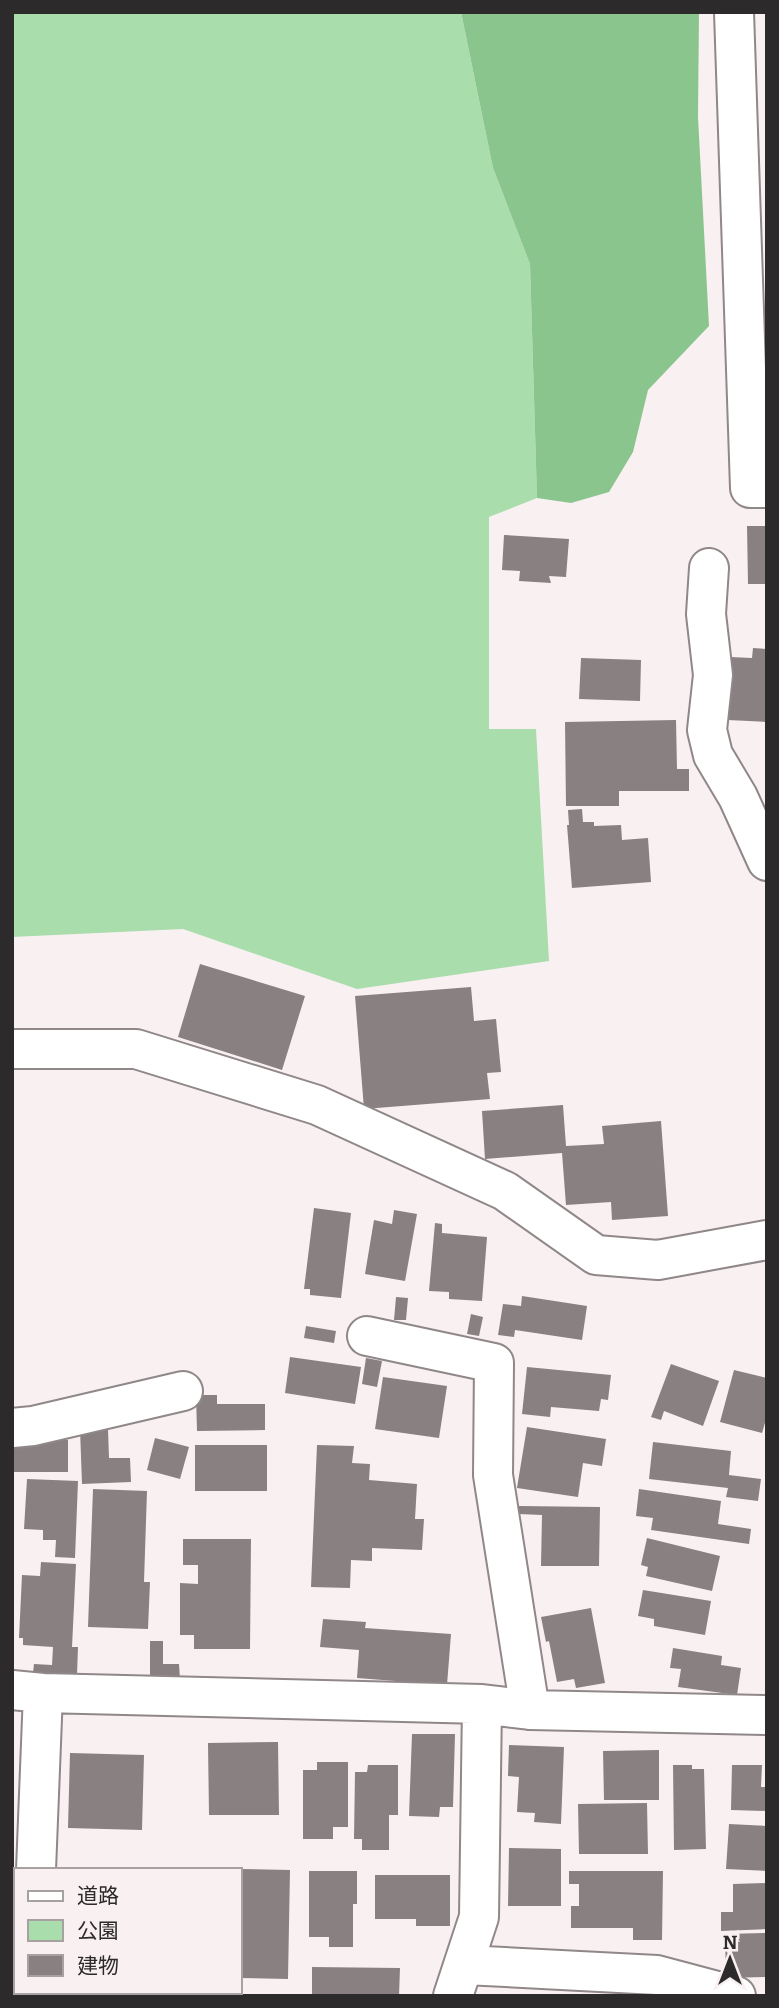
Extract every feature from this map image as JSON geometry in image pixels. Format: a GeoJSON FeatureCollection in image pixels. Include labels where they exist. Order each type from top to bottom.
{"type":"FeatureCollection","features":[{"type":"Feature","properties":{"kind":"street"},"geometry":{"type":"LineString","coordinates":[[734,12],[750,488],[767,488]]}},
{"type":"Feature","properties":{"kind":"street"},"geometry":{"type":"LineString","coordinates":[[709,568],[706,614],[713,676],[707,730],[713,755],[738,797],[767,861]]}},
{"type":"Feature","properties":{"kind":"street"},"geometry":{"type":"LineString","coordinates":[[12,1049],[136,1049],[317,1105],[505,1191],[596,1255],[658,1260],[767,1240]]}},
{"type":"Feature","properties":{"kind":"street"},"geometry":{"type":"LineString","coordinates":[[367,1336],[494,1363],[493,1475],[530,1710]]}},
{"type":"Feature","properties":{"kind":"street"},"geometry":{"type":"LineString","coordinates":[[12,1428],[33,1426],[183,1391]]}},
{"type":"Feature","properties":{"kind":"street"},"geometry":{"type":"LineString","coordinates":[[36,1868],[27,1691],[482,1704],[530,1710],[767,1716]]}},
{"type":"Feature","properties":{"kind":"street"},"geometry":{"type":"LineString","coordinates":[[482,1704],[479,1917],[459,1980],[657,1975],[736,1996]]}},
{"type":"Feature","properties":{"kind":"green space"},"geometry":{"type":"Polygon","coordinates":[[[12,12],[461,12],[493,168],[530,264],[537,498],[489,517],[489,729],[536,729],[549,961],[357,989],[183,929],[12,937],[12,12]]]}},
{"type":"Feature","properties":{"kind":"green space"},"geometry":{"type":"Polygon","coordinates":[[[461,12],[699,12],[698,117],[709,326],[648,390],[633,452],[609,492],[571,503],[537,498],[530,264],[493,168],[461,12]]]}},
{"type":"Feature","properties":{"kind":"building"},"geometry":{"type":"Polygon","coordinates":[[[747,526],[767,526],[767,584],[748,584],[747,526]]]}},
{"type":"Feature","properties":{"kind":"building"},"geometry":{"type":"Polygon","coordinates":[[[504,535],[569,539],[566,577],[549,576],[551,583],[519,581],[520,571],[502,570],[504,535]]]}},
{"type":"Feature","properties":{"kind":"building"},"geometry":{"type":"Polygon","coordinates":[[[753,648],[767,649],[767,722],[728,720],[730,657],[752,658],[753,648]]]}},
{"type":"Feature","properties":{"kind":"building"},"geometry":{"type":"Polygon","coordinates":[[[581,658],[641,660],[640,701],[579,699],[581,658]]]}},
{"type":"Feature","properties":{"kind":"building"},"geometry":{"type":"Polygon","coordinates":[[[676,720],[677,769],[689,769],[689,791],[619,791],[619,806],[566,806],[565,722],[676,720]]]}},
{"type":"Feature","properties":{"kind":"building"},"geometry":{"type":"Polygon","coordinates":[[[582,809],[583,822],[594,822],[594,826],[621,825],[622,840],[648,838],[651,882],[572,888],[568,810],[582,809]]]}},
{"type":"Feature","properties":{"kind":"building"},"geometry":{"type":"Polygon","coordinates":[[[200,964],[305,996],[282,1070],[178,1037],[200,964]]]}},
{"type":"Feature","properties":{"kind":"building"},"geometry":{"type":"Polygon","coordinates":[[[471,987],[474,1021],[496,1019],[501,1072],[487,1073],[490,1099],[364,1109],[355,996],[471,987]]]}},
{"type":"Feature","properties":{"kind":"building"},"geometry":{"type":"Polygon","coordinates":[[[563,1105],[566,1146],[604,1144],[602,1126],[661,1121],[668,1216],[612,1220],[611,1202],[566,1205],[562,1153],[485,1159],[482,1111],[563,1105]]]}},
{"type":"Feature","properties":{"kind":"building"},"geometry":{"type":"Polygon","coordinates":[[[314,1208],[351,1213],[341,1298],[310,1295],[310,1289],[304,1289],[314,1208]]]}},
{"type":"Feature","properties":{"kind":"building"},"geometry":{"type":"Polygon","coordinates":[[[394,1210],[417,1214],[405,1281],[365,1274],[374,1220],[392,1224],[394,1210]]]}},
{"type":"Feature","properties":{"kind":"building"},"geometry":{"type":"Polygon","coordinates":[[[435,1223],[442,1224],[442,1233],[487,1237],[482,1301],[449,1299],[449,1292],[429,1291],[435,1223]]]}},
{"type":"Feature","properties":{"kind":"building"},"geometry":{"type":"Polygon","coordinates":[[[522,1296],[587,1306],[582,1340],[515,1330],[514,1337],[498,1335],[503,1304],[521,1306],[522,1296]]]}},
{"type":"Feature","properties":{"kind":"building"},"geometry":{"type":"Polygon","coordinates":[[[396,1297],[408,1298],[406,1320],[394,1320],[396,1297]]]}},
{"type":"Feature","properties":{"kind":"building"},"geometry":{"type":"Polygon","coordinates":[[[471,1314],[483,1317],[479,1336],[467,1334],[471,1314]]]}},
{"type":"Feature","properties":{"kind":"building"},"geometry":{"type":"Polygon","coordinates":[[[306,1326],[336,1331],[334,1343],[304,1338],[306,1326]]]}},
{"type":"Feature","properties":{"kind":"building"},"geometry":{"type":"Polygon","coordinates":[[[290,1357],[361,1367],[355,1404],[285,1393],[290,1357]]]}},
{"type":"Feature","properties":{"kind":"building"},"geometry":{"type":"Polygon","coordinates":[[[366,1358],[382,1361],[377,1387],[362,1384],[366,1358]]]}},
{"type":"Feature","properties":{"kind":"building"},"geometry":{"type":"Polygon","coordinates":[[[671,1364],[719,1381],[703,1426],[664,1411],[661,1420],[651,1417],[671,1364]]]}},
{"type":"Feature","properties":{"kind":"building"},"geometry":{"type":"Polygon","coordinates":[[[527,1367],[611,1375],[608,1400],[601,1399],[599,1411],[551,1407],[550,1417],[522,1414],[527,1367]]]}},
{"type":"Feature","properties":{"kind":"building"},"geometry":{"type":"Polygon","coordinates":[[[734,1370],[767,1378],[767,1416],[762,1433],[720,1422],[734,1370]]]}},
{"type":"Feature","properties":{"kind":"building"},"geometry":{"type":"Polygon","coordinates":[[[383,1377],[447,1386],[439,1438],[375,1429],[383,1377]]]}},
{"type":"Feature","properties":{"kind":"building"},"geometry":{"type":"Polygon","coordinates":[[[196,1395],[217,1395],[217,1404],[265,1404],[265,1430],[197,1431],[196,1395]]]}},
{"type":"Feature","properties":{"kind":"building"},"geometry":{"type":"Polygon","coordinates":[[[527,1427],[606,1439],[602,1466],[583,1463],[578,1497],[517,1488],[527,1427]]]}},
{"type":"Feature","properties":{"kind":"building"},"geometry":{"type":"Polygon","coordinates":[[[80,1429],[108,1429],[109,1458],[130,1458],[131,1482],[82,1484],[80,1429]]]}},
{"type":"Feature","properties":{"kind":"building"},"geometry":{"type":"Polygon","coordinates":[[[155,1438],[189,1447],[180,1479],[147,1470],[155,1438]]]}},
{"type":"Feature","properties":{"kind":"building"},"geometry":{"type":"Polygon","coordinates":[[[34,1439],[68,1440],[68,1472],[12,1472],[12,1447],[34,1447],[34,1439]]]}},
{"type":"Feature","properties":{"kind":"building"},"geometry":{"type":"Polygon","coordinates":[[[653,1442],[731,1451],[729,1475],[761,1479],[758,1501],[726,1497],[728,1488],[649,1479],[653,1442]]]}},
{"type":"Feature","properties":{"kind":"building"},"geometry":{"type":"Polygon","coordinates":[[[195,1445],[267,1445],[267,1491],[195,1491],[195,1445]]]}},
{"type":"Feature","properties":{"kind":"building"},"geometry":{"type":"Polygon","coordinates":[[[317,1445],[354,1446],[352,1463],[370,1464],[369,1480],[417,1484],[415,1519],[424,1519],[422,1550],[372,1548],[372,1561],[351,1560],[350,1588],[311,1587],[317,1445]]]}},
{"type":"Feature","properties":{"kind":"building"},"geometry":{"type":"Polygon","coordinates":[[[27,1479],[78,1481],[75,1558],[55,1557],[56,1540],[43,1540],[43,1530],[24,1529],[27,1479]]]}},
{"type":"Feature","properties":{"kind":"building"},"geometry":{"type":"Polygon","coordinates":[[[93,1489],[147,1491],[144,1582],[150,1582],[148,1629],[88,1627],[93,1489]]]}},
{"type":"Feature","properties":{"kind":"building"},"geometry":{"type":"Polygon","coordinates":[[[639,1489],[721,1501],[718,1524],[751,1529],[749,1544],[651,1530],[653,1518],[636,1516],[639,1489]]]}},
{"type":"Feature","properties":{"kind":"building"},"geometry":{"type":"Polygon","coordinates":[[[519,1506],[600,1507],[599,1566],[541,1566],[542,1515],[519,1514],[519,1506]]]}},
{"type":"Feature","properties":{"kind":"building"},"geometry":{"type":"Polygon","coordinates":[[[647,1538],[720,1556],[712,1591],[646,1576],[648,1567],[641,1565],[647,1538]]]}},
{"type":"Feature","properties":{"kind":"building"},"geometry":{"type":"Polygon","coordinates":[[[183,1539],[251,1539],[250,1649],[194,1649],[194,1635],[180,1635],[180,1583],[198,1584],[198,1565],[183,1565],[183,1539]]]}},
{"type":"Feature","properties":{"kind":"building"},"geometry":{"type":"Polygon","coordinates":[[[41,1562],[76,1564],[72,1647],[78,1647],[77,1675],[33,1673],[34,1664],[52,1665],[53,1647],[23,1645],[23,1638],[19,1638],[22,1575],[40,1576],[41,1562]]]}},
{"type":"Feature","properties":{"kind":"building"},"geometry":{"type":"Polygon","coordinates":[[[643,1590],[711,1601],[705,1635],[654,1626],[654,1619],[638,1616],[643,1590]]]}},
{"type":"Feature","properties":{"kind":"building"},"geometry":{"type":"Polygon","coordinates":[[[591,1608],[605,1683],[576,1688],[574,1679],[557,1682],[541,1617],[591,1608]]]}},
{"type":"Feature","properties":{"kind":"building"},"geometry":{"type":"Polygon","coordinates":[[[323,1619],[366,1622],[365,1628],[451,1634],[447,1685],[357,1678],[359,1650],[320,1647],[323,1619]]]}},
{"type":"Feature","properties":{"kind":"building"},"geometry":{"type":"Polygon","coordinates":[[[150,1641],[163,1641],[163,1664],[179,1664],[180,1680],[150,1680],[150,1641]]]}},
{"type":"Feature","properties":{"kind":"building"},"geometry":{"type":"Polygon","coordinates":[[[673,1648],[722,1656],[721,1665],[741,1668],[737,1695],[678,1687],[681,1669],[670,1668],[673,1648]]]}},
{"type":"Feature","properties":{"kind":"building"},"geometry":{"type":"Polygon","coordinates":[[[412,1734],[455,1734],[453,1807],[440,1807],[439,1817],[409,1816],[412,1734]]]}},
{"type":"Feature","properties":{"kind":"building"},"geometry":{"type":"Polygon","coordinates":[[[278,1742],[279,1815],[209,1815],[208,1743],[278,1742]]]}},
{"type":"Feature","properties":{"kind":"building"},"geometry":{"type":"Polygon","coordinates":[[[509,1745],[564,1747],[561,1824],[534,1822],[535,1813],[517,1812],[519,1777],[508,1776],[509,1745]]]}},
{"type":"Feature","properties":{"kind":"building"},"geometry":{"type":"Polygon","coordinates":[[[659,1750],[659,1800],[604,1800],[603,1751],[659,1750]]]}},
{"type":"Feature","properties":{"kind":"building"},"geometry":{"type":"Polygon","coordinates":[[[70,1753],[144,1755],[142,1830],[68,1828],[70,1753]]]}},
{"type":"Feature","properties":{"kind":"building"},"geometry":{"type":"Polygon","coordinates":[[[317,1762],[348,1762],[348,1827],[333,1827],[333,1839],[303,1839],[303,1770],[317,1770],[317,1762]]]}},
{"type":"Feature","properties":{"kind":"building"},"geometry":{"type":"Polygon","coordinates":[[[368,1765],[398,1765],[398,1815],[389,1815],[389,1850],[362,1850],[362,1839],[354,1839],[355,1772],[367,1772],[368,1765]]]}},
{"type":"Feature","properties":{"kind":"building"},"geometry":{"type":"Polygon","coordinates":[[[673,1765],[692,1765],[692,1769],[704,1769],[706,1849],[674,1850],[673,1765]]]}},
{"type":"Feature","properties":{"kind":"building"},"geometry":{"type":"Polygon","coordinates":[[[732,1765],[762,1765],[761,1787],[767,1787],[767,1811],[731,1810],[732,1765]]]}},
{"type":"Feature","properties":{"kind":"building"},"geometry":{"type":"Polygon","coordinates":[[[647,1803],[648,1854],[579,1854],[578,1804],[647,1803]]]}},
{"type":"Feature","properties":{"kind":"building"},"geometry":{"type":"Polygon","coordinates":[[[729,1824],[767,1826],[767,1871],[726,1869],[729,1824]]]}},
{"type":"Feature","properties":{"kind":"building"},"geometry":{"type":"Polygon","coordinates":[[[509,1848],[561,1849],[561,1906],[508,1906],[509,1848]]]}},
{"type":"Feature","properties":{"kind":"building"},"geometry":{"type":"Polygon","coordinates":[[[242,1869],[290,1870],[288,1979],[242,1978],[242,1869]]]}},
{"type":"Feature","properties":{"kind":"building"},"geometry":{"type":"Polygon","coordinates":[[[309,1871],[357,1871],[357,1904],[353,1904],[353,1947],[329,1947],[329,1937],[309,1937],[309,1871]]]}},
{"type":"Feature","properties":{"kind":"building"},"geometry":{"type":"Polygon","coordinates":[[[569,1871],[663,1871],[662,1940],[633,1940],[633,1928],[571,1928],[571,1906],[579,1906],[579,1884],[569,1884],[569,1871]]]}},
{"type":"Feature","properties":{"kind":"building"},"geometry":{"type":"Polygon","coordinates":[[[375,1875],[450,1875],[450,1926],[416,1926],[416,1919],[375,1919],[375,1875]]]}},
{"type":"Feature","properties":{"kind":"building"},"geometry":{"type":"Polygon","coordinates":[[[767,1883],[767,1929],[721,1931],[721,1912],[733,1912],[733,1884],[767,1883]]]}},
{"type":"Feature","properties":{"kind":"building"},"geometry":{"type":"Polygon","coordinates":[[[767,1933],[767,1977],[726,1978],[725,1934],[767,1933]]]}},
{"type":"Feature","properties":{"kind":"building"},"geometry":{"type":"Polygon","coordinates":[[[312,1967],[400,1968],[399,1996],[312,1996],[312,1967]]]}}]}
